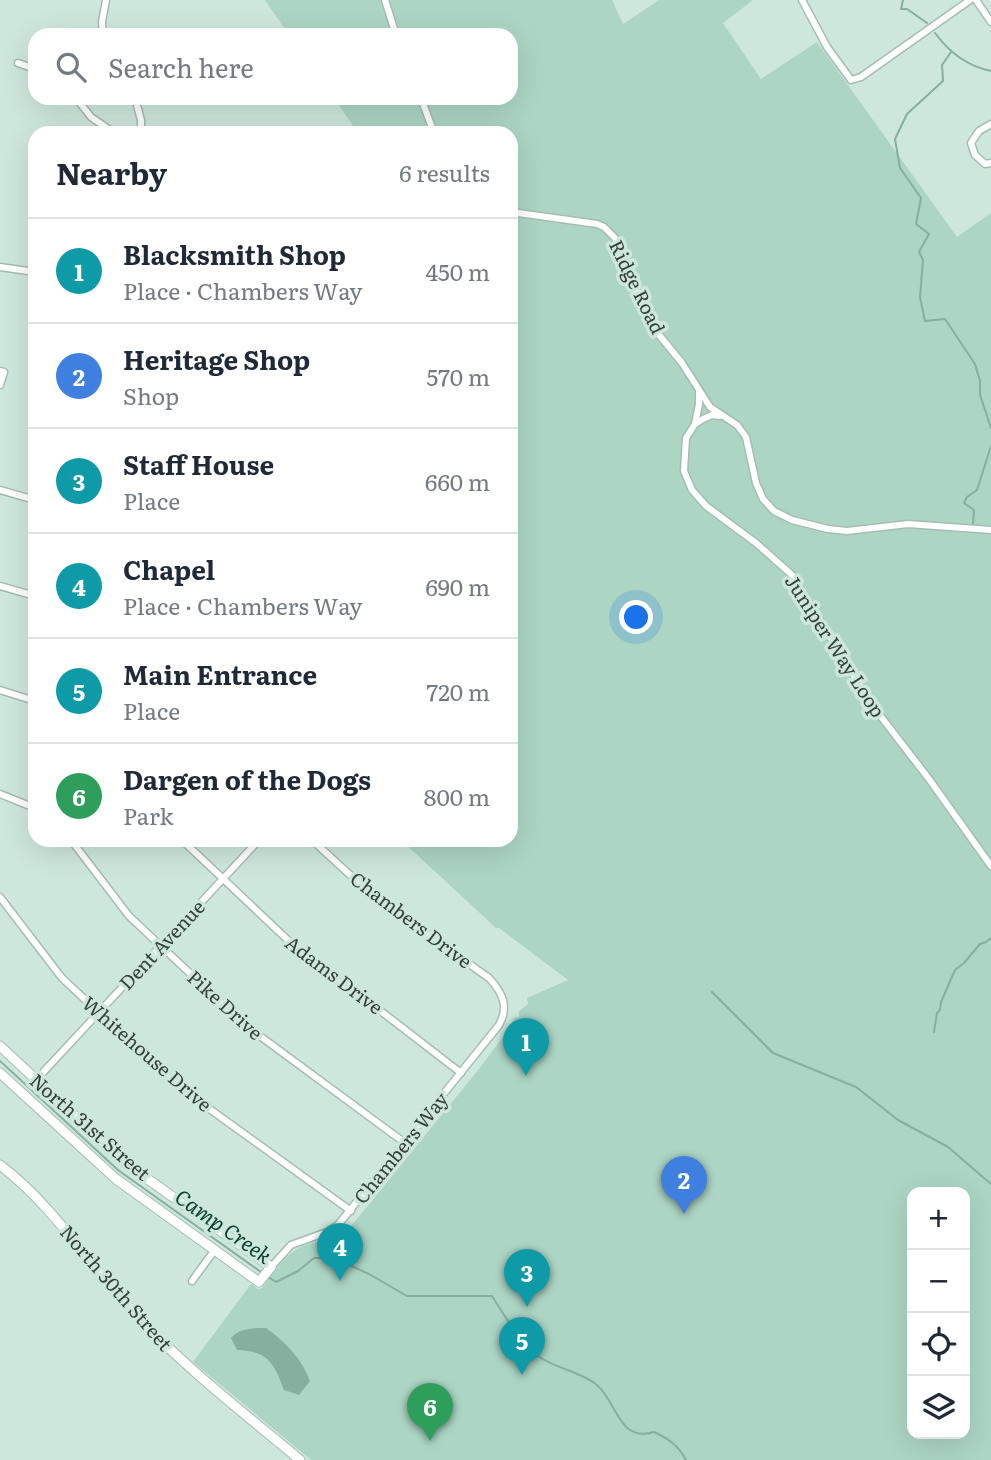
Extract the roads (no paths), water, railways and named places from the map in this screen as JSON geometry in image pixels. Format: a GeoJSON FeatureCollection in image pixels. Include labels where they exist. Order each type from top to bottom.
{"type":"FeatureCollection","features":[{"type":"Feature","properties":{"kind":"street"},"geometry":{"type":"LineString","coordinates":[[102,28],[106,0]]}},
{"type":"Feature","properties":{"kind":"street"},"geometry":{"type":"LineString","coordinates":[[385,0],[394,28]]}},
{"type":"Feature","properties":{"kind":"street"},"geometry":{"type":"LineString","coordinates":[[802,0],[827,47],[851,80],[862,77],[973,0],[991,22]]}},
{"type":"Feature","properties":{"kind":"street"},"geometry":{"type":"LineString","coordinates":[[18,63],[28,67]]}},
{"type":"Feature","properties":{"kind":"street"},"geometry":{"type":"LineString","coordinates":[[82,105],[91,117],[104,126]]}},
{"type":"Feature","properties":{"kind":"street"},"geometry":{"type":"LineString","coordinates":[[137,105],[141,126]]}},
{"type":"Feature","properties":{"kind":"street"},"geometry":{"type":"LineString","coordinates":[[424,105],[431,126]]}},
{"type":"Feature","properties":{"kind":"street"},"geometry":{"type":"LineString","coordinates":[[991,124],[979,131],[971,143],[975,155],[985,164],[991,163]]}},
{"type":"Feature","properties":{"kind":"street","name":"Ridge Road"},"geometry":{"type":"LineString","coordinates":[[518,213],[597,224],[610,231],[647,316],[660,337],[682,363],[698,392],[710,407],[722,416]]}},
{"type":"Feature","properties":{"kind":"street"},"geometry":{"type":"LineString","coordinates":[[0,267],[28,271]]}},
{"type":"Feature","properties":{"kind":"street"},"geometry":{"type":"LineString","coordinates":[[0,385],[2,371]]}},
{"type":"Feature","properties":{"kind":"street"},"geometry":{"type":"LineString","coordinates":[[695,424],[699,404],[698,392]]}},
{"type":"Feature","properties":{"kind":"street"},"geometry":{"type":"LineString","coordinates":[[695,424],[712,415],[722,416],[737,425],[746,437],[756,482],[763,499],[774,511],[792,520],[847,531],[908,524],[991,530]]}},
{"type":"Feature","properties":{"kind":"street","name":"Juniper Way Loop"},"geometry":{"type":"LineString","coordinates":[[695,424],[686,438],[684,454],[684,471],[692,490],[706,506],[756,543],[792,575],[872,705],[991,866]]}},
{"type":"Feature","properties":{"kind":"street"},"geometry":{"type":"LineString","coordinates":[[0,489],[28,498]]}},
{"type":"Feature","properties":{"kind":"street"},"geometry":{"type":"LineString","coordinates":[[0,586],[28,594]]}},
{"type":"Feature","properties":{"kind":"street"},"geometry":{"type":"LineString","coordinates":[[0,690],[28,699]]}},
{"type":"Feature","properties":{"kind":"street"},"geometry":{"type":"LineString","coordinates":[[0,794],[28,805]]}},
{"type":"Feature","properties":{"kind":"street","name":"Pike Drive"},"geometry":{"type":"LineString","coordinates":[[76,847],[121,907],[254,1032],[405,1143]]}},
{"type":"Feature","properties":{"kind":"street","name":"Adams Drive"},"geometry":{"type":"LineString","coordinates":[[189,847],[310,961],[461,1073]]}},
{"type":"Feature","properties":{"kind":"street","name":"Dent Avenue"},"geometry":{"type":"LineString","coordinates":[[36,1080],[253,847]]}},
{"type":"Feature","properties":{"kind":"street","name":"Chambers Drive"},"geometry":{"type":"LineString","coordinates":[[320,847],[372,895],[489,978],[505,1003]]}},
{"type":"Feature","properties":{"kind":"street","name":"Whitehouse Drive"},"geometry":{"type":"LineString","coordinates":[[0,897],[52,966],[183,1090],[351,1211]]}},
{"type":"Feature","properties":{"kind":"street"},"geometry":{"type":"LineString","coordinates":[[505,1003],[514,1001]]}},
{"type":"Feature","properties":{"kind":"street","name":"Chambers Way"},"geometry":{"type":"LineString","coordinates":[[271,1266],[291,1245],[333,1230],[351,1211],[499,1026],[505,1003]]}},
{"type":"Feature","properties":{"kind":"street","name":"North 31st Street"},"geometry":{"type":"LineString","coordinates":[[0,1046],[128,1165],[271,1266],[259,1282],[116,1179],[0,1073]]}},
{"type":"Feature","properties":{"kind":"street","name":"North 30th Street"},"geometry":{"type":"LineString","coordinates":[[0,1165],[37,1198],[121,1299],[188,1368],[300,1460]]}},
{"type":"Feature","properties":{"kind":"street"},"geometry":{"type":"LineString","coordinates":[[192,1281],[214,1251]]}},
{"type":"Feature","properties":{"kind":"waterway"},"geometry":{"type":"LineString","coordinates":[[903,0],[901,9],[907,9],[927,23]]}},
{"type":"Feature","properties":{"kind":"waterway"},"geometry":{"type":"LineString","coordinates":[[935,33],[959,57],[974,66],[991,71]]}},
{"type":"Feature","properties":{"kind":"waterway"},"geometry":{"type":"LineString","coordinates":[[951,52],[942,65],[943,81],[907,114],[895,139],[900,168],[921,198],[916,224],[929,234],[919,252],[923,260],[920,297],[925,321],[945,319],[975,364],[980,381],[980,395],[991,428]]}},
{"type":"Feature","properties":{"kind":"waterway"},"geometry":{"type":"LineString","coordinates":[[973,524],[974,510],[964,503],[967,497],[977,490],[991,446]]}},
{"type":"Feature","properties":{"kind":"waterway"},"geometry":{"type":"LineString","coordinates":[[934,1032],[937,1013],[955,970],[980,944],[991,938]]}},
{"type":"Feature","properties":{"kind":"waterway"},"geometry":{"type":"LineString","coordinates":[[712,992],[773,1053],[856,1087],[898,1120],[948,1147],[991,1184]]}},
{"type":"Feature","properties":{"kind":"waterway","name":"Camp Creek"},"geometry":{"type":"LineString","coordinates":[[0,1061],[118,1170],[261,1272]]}},
{"type":"Feature","properties":{"kind":"waterway","name":"Camp Creek"},"geometry":{"type":"LineString","coordinates":[[268,1277],[276,1282],[298,1271],[314,1258],[334,1258],[407,1296],[492,1296],[519,1336],[538,1356],[597,1385],[620,1419],[633,1432],[654,1432],[664,1437],[676,1446],[686,1460]]}},
{"type":"Feature","properties":{"kind":"place","name":"Blacksmith Shop"},"geometry":{"type":"Point","coordinates":[526,1076]}},
{"type":"Feature","properties":{"kind":"place","name":"Heritage Shop"},"geometry":{"type":"Point","coordinates":[684,1214]}},
{"type":"Feature","properties":{"kind":"place","name":"Chapel"},"geometry":{"type":"Point","coordinates":[340,1281]}},
{"type":"Feature","properties":{"kind":"place","name":"Staff House"},"geometry":{"type":"Point","coordinates":[527,1307]}},
{"type":"Feature","properties":{"kind":"place","name":"Main Entrance"},"geometry":{"type":"Point","coordinates":[522,1375]}},
{"type":"Feature","properties":{"kind":"place","name":"Dargen of the Dogs"},"geometry":{"type":"Point","coordinates":[430,1441]}}]}
